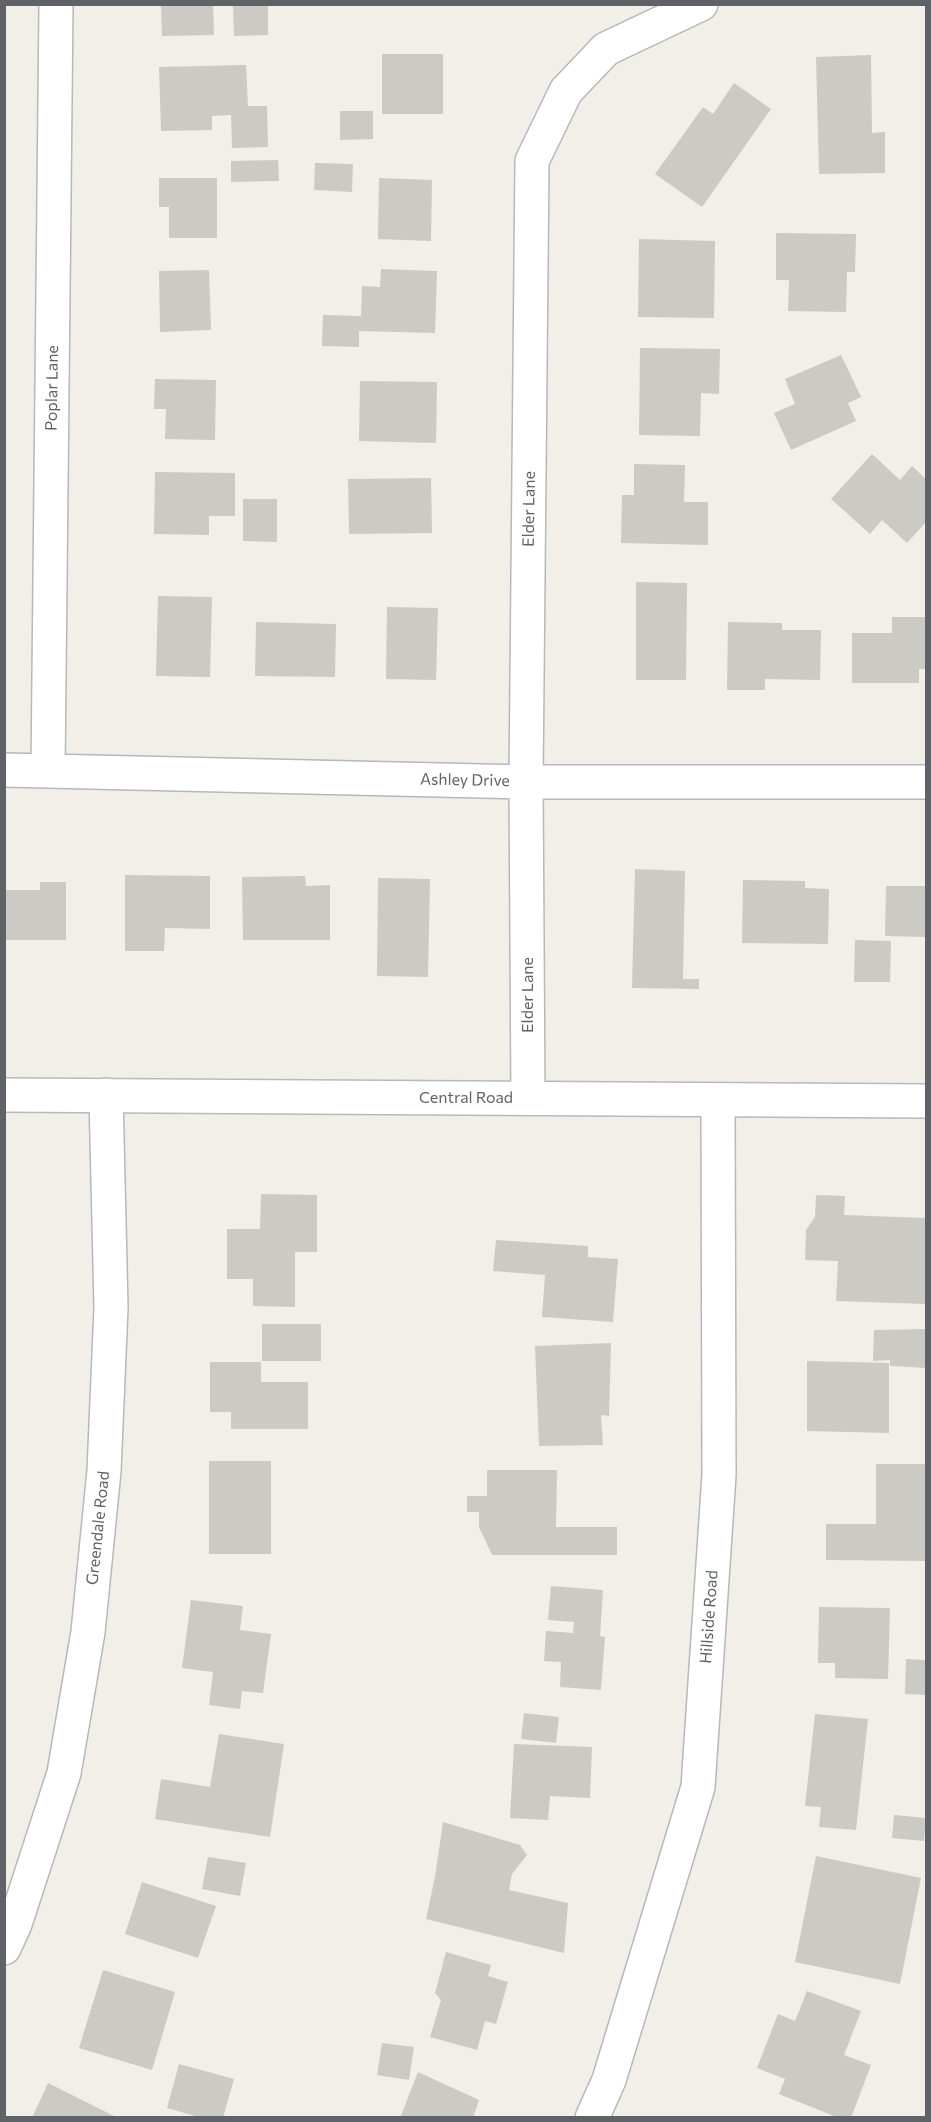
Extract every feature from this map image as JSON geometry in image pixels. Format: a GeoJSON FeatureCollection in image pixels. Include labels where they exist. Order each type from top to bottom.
{"type":"FeatureCollection","features":[{"type":"Feature","properties":{"kind":"street","name":"Poplar Lane"},"geometry":{"type":"LineString","coordinates":[[48,771],[56,4]]}},
{"type":"Feature","properties":{"kind":"street","name":"Elder Lane"},"geometry":{"type":"LineString","coordinates":[[528,1098],[526,782],[532,161],[567,91],[606,49],[701,4]]}},
{"type":"Feature","properties":{"kind":"street","name":"Ashley Drive"},"geometry":{"type":"LineString","coordinates":[[4,770],[526,782],[927,782]]}},
{"type":"Feature","properties":{"kind":"street","name":"Central Road"},"geometry":{"type":"LineString","coordinates":[[4,1095],[927,1101]]}},
{"type":"Feature","properties":{"kind":"street","name":"Greendale Road"},"geometry":{"type":"LineString","coordinates":[[4,1948],[15,1924],[63,1773],[88,1632],[104,1471],[111,1308],[106,1095]]}},
{"type":"Feature","properties":{"kind":"street","name":"Hillside Road"},"geometry":{"type":"LineString","coordinates":[[592,2118],[609,2080],[698,1787],[718,1475],[718,1100]]}},
{"type":"Feature","properties":{"kind":"building"},"geometry":{"type":"Polygon","coordinates":[[[161,4],[213,4],[214,35],[162,36],[161,4]]]}},
{"type":"Feature","properties":{"kind":"building"},"geometry":{"type":"Polygon","coordinates":[[[233,4],[268,4],[268,35],[234,36],[233,4]]]}},
{"type":"Feature","properties":{"kind":"building"},"geometry":{"type":"Polygon","coordinates":[[[382,54],[443,54],[443,114],[382,114],[382,54]]]}},
{"type":"Feature","properties":{"kind":"building"},"geometry":{"type":"Polygon","coordinates":[[[871,55],[872,133],[885,132],[885,173],[819,174],[816,57],[871,55]]]}},
{"type":"Feature","properties":{"kind":"building"},"geometry":{"type":"Polygon","coordinates":[[[246,65],[248,106],[267,106],[268,147],[232,148],[231,115],[212,116],[212,130],[161,131],[159,67],[246,65]]]}},
{"type":"Feature","properties":{"kind":"building"},"geometry":{"type":"Polygon","coordinates":[[[734,83],[771,109],[702,207],[655,174],[703,107],[713,114],[734,83]]]}},
{"type":"Feature","properties":{"kind":"building"},"geometry":{"type":"Polygon","coordinates":[[[340,111],[373,111],[373,139],[340,140],[340,111]]]}},
{"type":"Feature","properties":{"kind":"building"},"geometry":{"type":"Polygon","coordinates":[[[278,160],[279,181],[231,182],[231,161],[278,160]]]}},
{"type":"Feature","properties":{"kind":"building"},"geometry":{"type":"Polygon","coordinates":[[[315,163],[353,164],[352,192],[314,190],[315,163]]]}},
{"type":"Feature","properties":{"kind":"building"},"geometry":{"type":"Polygon","coordinates":[[[159,178],[217,178],[217,238],[169,238],[169,207],[159,207],[159,178]]]}},
{"type":"Feature","properties":{"kind":"building"},"geometry":{"type":"Polygon","coordinates":[[[379,178],[432,180],[431,241],[378,239],[379,178]]]}},
{"type":"Feature","properties":{"kind":"building"},"geometry":{"type":"Polygon","coordinates":[[[776,233],[856,234],[855,272],[847,272],[846,312],[788,311],[789,280],[776,280],[776,233]]]}},
{"type":"Feature","properties":{"kind":"building"},"geometry":{"type":"Polygon","coordinates":[[[639,239],[715,241],[714,318],[638,317],[639,239]]]}},
{"type":"Feature","properties":{"kind":"building"},"geometry":{"type":"Polygon","coordinates":[[[381,269],[437,271],[435,333],[359,331],[359,347],[322,346],[323,315],[361,316],[362,286],[380,287],[381,269]]]}},
{"type":"Feature","properties":{"kind":"building"},"geometry":{"type":"Polygon","coordinates":[[[209,270],[211,330],[160,332],[159,271],[209,270]]]}},
{"type":"Feature","properties":{"kind":"building"},"geometry":{"type":"Polygon","coordinates":[[[640,348],[720,349],[719,394],[701,393],[700,436],[639,435],[640,348]]]}},
{"type":"Feature","properties":{"kind":"building"},"geometry":{"type":"Polygon","coordinates":[[[841,355],[861,397],[848,403],[856,421],[791,450],[774,413],[795,404],[785,379],[841,355]]]}},
{"type":"Feature","properties":{"kind":"building"},"geometry":{"type":"Polygon","coordinates":[[[155,379],[216,380],[215,440],[165,439],[166,409],[154,409],[155,379]]]}},
{"type":"Feature","properties":{"kind":"building"},"geometry":{"type":"Polygon","coordinates":[[[360,381],[437,382],[436,443],[359,441],[360,381]]]}},
{"type":"Feature","properties":{"kind":"building"},"geometry":{"type":"Polygon","coordinates":[[[872,454],[900,480],[912,466],[926,479],[926,522],[907,543],[882,520],[870,534],[831,499],[872,454]]]}},
{"type":"Feature","properties":{"kind":"building"},"geometry":{"type":"Polygon","coordinates":[[[634,464],[685,465],[684,502],[708,502],[708,545],[621,543],[622,495],[634,495],[634,464]]]}},
{"type":"Feature","properties":{"kind":"building"},"geometry":{"type":"Polygon","coordinates":[[[155,472],[235,473],[235,516],[209,516],[209,535],[154,534],[155,472]]]}},
{"type":"Feature","properties":{"kind":"building"},"geometry":{"type":"Polygon","coordinates":[[[431,478],[432,533],[349,534],[348,479],[431,478]]]}},
{"type":"Feature","properties":{"kind":"building"},"geometry":{"type":"Polygon","coordinates":[[[243,499],[277,499],[277,542],[243,541],[243,499]]]}},
{"type":"Feature","properties":{"kind":"building"},"geometry":{"type":"Polygon","coordinates":[[[636,582],[687,583],[686,680],[636,680],[636,582]]]}},
{"type":"Feature","properties":{"kind":"building"},"geometry":{"type":"Polygon","coordinates":[[[158,596],[212,597],[210,677],[156,676],[158,596]]]}},
{"type":"Feature","properties":{"kind":"building"},"geometry":{"type":"Polygon","coordinates":[[[387,607],[438,608],[436,680],[386,679],[387,607]]]}},
{"type":"Feature","properties":{"kind":"building"},"geometry":{"type":"Polygon","coordinates":[[[892,617],[926,617],[926,669],[919,669],[919,683],[852,683],[852,633],[892,633],[892,617]]]}},
{"type":"Feature","properties":{"kind":"building"},"geometry":{"type":"Polygon","coordinates":[[[256,622],[336,624],[335,677],[255,676],[256,622]]]}},
{"type":"Feature","properties":{"kind":"building"},"geometry":{"type":"Polygon","coordinates":[[[728,622],[782,623],[782,630],[821,630],[820,680],[765,679],[765,690],[727,690],[728,622]]]}},
{"type":"Feature","properties":{"kind":"building"},"geometry":{"type":"Polygon","coordinates":[[[635,869],[685,871],[683,979],[699,979],[699,989],[632,988],[635,869]]]}},
{"type":"Feature","properties":{"kind":"building"},"geometry":{"type":"Polygon","coordinates":[[[125,875],[210,876],[210,929],[165,928],[164,951],[125,951],[125,875]]]}},
{"type":"Feature","properties":{"kind":"building"},"geometry":{"type":"Polygon","coordinates":[[[305,876],[306,886],[330,885],[330,940],[243,940],[242,877],[305,876]]]}},
{"type":"Feature","properties":{"kind":"building"},"geometry":{"type":"Polygon","coordinates":[[[378,878],[430,879],[428,977],[377,976],[378,878]]]}},
{"type":"Feature","properties":{"kind":"building"},"geometry":{"type":"Polygon","coordinates":[[[743,880],[805,881],[805,888],[829,889],[828,944],[742,943],[743,880]]]}},
{"type":"Feature","properties":{"kind":"building"},"geometry":{"type":"Polygon","coordinates":[[[40,882],[66,882],[66,940],[6,940],[6,890],[40,890],[40,882]]]}},
{"type":"Feature","properties":{"kind":"building"},"geometry":{"type":"Polygon","coordinates":[[[886,886],[926,886],[926,937],[885,936],[886,886]]]}},
{"type":"Feature","properties":{"kind":"building"},"geometry":{"type":"Polygon","coordinates":[[[855,940],[891,941],[890,982],[854,982],[855,940]]]}},
{"type":"Feature","properties":{"kind":"building"},"geometry":{"type":"Polygon","coordinates":[[[261,1194],[317,1195],[317,1252],[295,1252],[295,1307],[253,1306],[253,1279],[227,1279],[227,1229],[260,1229],[261,1194]]]}},
{"type":"Feature","properties":{"kind":"building"},"geometry":{"type":"Polygon","coordinates":[[[816,1195],[845,1196],[844,1215],[926,1218],[926,1304],[836,1301],[838,1261],[805,1260],[806,1230],[815,1217],[816,1195]]]}},
{"type":"Feature","properties":{"kind":"building"},"geometry":{"type":"Polygon","coordinates":[[[496,1240],[588,1246],[588,1257],[618,1259],[613,1322],[542,1317],[545,1275],[493,1271],[496,1240]]]}},
{"type":"Feature","properties":{"kind":"building"},"geometry":{"type":"Polygon","coordinates":[[[262,1324],[321,1324],[321,1361],[262,1361],[262,1324]]]}},
{"type":"Feature","properties":{"kind":"building"},"geometry":{"type":"Polygon","coordinates":[[[926,1329],[926,1368],[890,1366],[890,1360],[873,1361],[874,1330],[926,1329]]]}},
{"type":"Feature","properties":{"kind":"building"},"geometry":{"type":"Polygon","coordinates":[[[611,1343],[609,1416],[601,1415],[603,1445],[539,1446],[535,1346],[611,1343]]]}},
{"type":"Feature","properties":{"kind":"building"},"geometry":{"type":"Polygon","coordinates":[[[807,1361],[889,1363],[889,1433],[807,1431],[807,1361]]]}},
{"type":"Feature","properties":{"kind":"building"},"geometry":{"type":"Polygon","coordinates":[[[210,1362],[261,1362],[261,1382],[308,1382],[308,1429],[231,1429],[231,1412],[210,1412],[210,1362]]]}},
{"type":"Feature","properties":{"kind":"building"},"geometry":{"type":"Polygon","coordinates":[[[209,1461],[271,1461],[271,1554],[209,1554],[209,1461]]]}},
{"type":"Feature","properties":{"kind":"building"},"geometry":{"type":"Polygon","coordinates":[[[876,1464],[926,1464],[926,1561],[826,1560],[826,1524],[876,1524],[876,1464]]]}},
{"type":"Feature","properties":{"kind":"building"},"geometry":{"type":"Polygon","coordinates":[[[487,1470],[557,1470],[556,1527],[617,1527],[617,1555],[492,1555],[479,1527],[479,1512],[467,1512],[467,1496],[487,1496],[487,1470]]]}},
{"type":"Feature","properties":{"kind":"building"},"geometry":{"type":"Polygon","coordinates":[[[551,1586],[603,1590],[600,1636],[605,1637],[601,1690],[560,1687],[561,1662],[544,1661],[546,1631],[573,1633],[574,1622],[548,1620],[551,1586]]]}},
{"type":"Feature","properties":{"kind":"building"},"geometry":{"type":"Polygon","coordinates":[[[191,1600],[243,1606],[240,1630],[271,1634],[263,1693],[242,1691],[240,1709],[209,1705],[213,1672],[182,1668],[191,1600]]]}},
{"type":"Feature","properties":{"kind":"building"},"geometry":{"type":"Polygon","coordinates":[[[819,1607],[890,1608],[888,1679],[835,1678],[835,1663],[818,1663],[819,1607]]]}},
{"type":"Feature","properties":{"kind":"building"},"geometry":{"type":"Polygon","coordinates":[[[906,1659],[926,1660],[926,1695],[905,1694],[906,1659]]]}},
{"type":"Feature","properties":{"kind":"building"},"geometry":{"type":"Polygon","coordinates":[[[524,1713],[559,1717],[556,1743],[521,1739],[524,1713]]]}},
{"type":"Feature","properties":{"kind":"building"},"geometry":{"type":"Polygon","coordinates":[[[815,1714],[868,1719],[856,1830],[819,1827],[821,1807],[805,1806],[815,1714]]]}},
{"type":"Feature","properties":{"kind":"building"},"geometry":{"type":"Polygon","coordinates":[[[219,1734],[284,1744],[270,1837],[155,1819],[161,1779],[210,1787],[219,1734]]]}},
{"type":"Feature","properties":{"kind":"building"},"geometry":{"type":"Polygon","coordinates":[[[514,1744],[592,1747],[590,1798],[550,1796],[548,1820],[510,1818],[514,1744]]]}},
{"type":"Feature","properties":{"kind":"building"},"geometry":{"type":"Polygon","coordinates":[[[894,1815],[926,1818],[924,1841],[892,1838],[894,1815]]]}},
{"type":"Feature","properties":{"kind":"building"},"geometry":{"type":"Polygon","coordinates":[[[443,1822],[520,1845],[527,1855],[512,1874],[509,1890],[568,1903],[564,1953],[426,1919],[443,1822]]]}},
{"type":"Feature","properties":{"kind":"building"},"geometry":{"type":"Polygon","coordinates":[[[816,1856],[921,1878],[900,1984],[795,1962],[816,1856]]]}},
{"type":"Feature","properties":{"kind":"building"},"geometry":{"type":"Polygon","coordinates":[[[208,1857],[246,1863],[240,1896],[202,1889],[208,1857]]]}},
{"type":"Feature","properties":{"kind":"building"},"geometry":{"type":"Polygon","coordinates":[[[142,1882],[216,1906],[198,1958],[125,1934],[142,1882]]]}},
{"type":"Feature","properties":{"kind":"building"},"geometry":{"type":"Polygon","coordinates":[[[446,1952],[491,1965],[488,1976],[508,1982],[496,2024],[485,2021],[477,2050],[430,2037],[441,2000],[435,1993],[446,1952]]]}},
{"type":"Feature","properties":{"kind":"building"},"geometry":{"type":"Polygon","coordinates":[[[103,1970],[175,1992],[152,2070],[79,2048],[103,1970]]]}},
{"type":"Feature","properties":{"kind":"building"},"geometry":{"type":"Polygon","coordinates":[[[807,1991],[861,2011],[844,2055],[871,2065],[851,2118],[839,2118],[779,2094],[785,2079],[757,2068],[778,2014],[795,2021],[807,1991]]]}},
{"type":"Feature","properties":{"kind":"building"},"geometry":{"type":"Polygon","coordinates":[[[382,2043],[414,2047],[409,2080],[377,2075],[382,2043]]]}},
{"type":"Feature","properties":{"kind":"building"},"geometry":{"type":"Polygon","coordinates":[[[179,2064],[234,2079],[223,2118],[202,2118],[167,2108],[179,2064]]]}},
{"type":"Feature","properties":{"kind":"building"},"geometry":{"type":"Polygon","coordinates":[[[418,2072],[479,2100],[473,2118],[400,2118],[418,2072]]]}},
{"type":"Feature","properties":{"kind":"building"},"geometry":{"type":"Polygon","coordinates":[[[48,2083],[118,2118],[32,2118],[48,2083]]]}}]}
